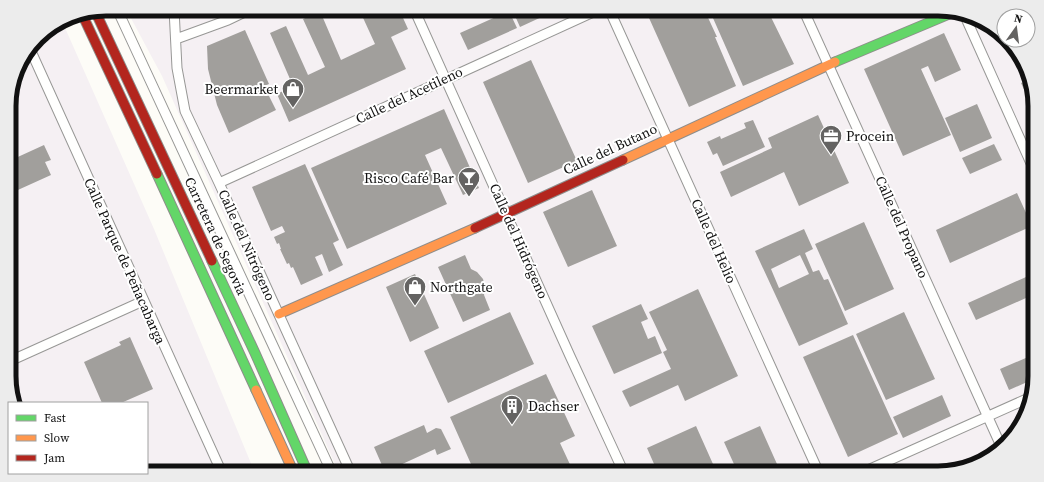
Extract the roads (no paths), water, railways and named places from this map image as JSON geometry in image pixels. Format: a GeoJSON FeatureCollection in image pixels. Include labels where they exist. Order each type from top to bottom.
{"type":"FeatureCollection","features":[{"type":"Feature","properties":{"kind":"main road","name":"Calle del Butano"},"geometry":{"type":"LineString","coordinates":[[278,314],[828,65],[943,16]]}},
{"type":"Feature","properties":{"kind":"main road","name":"Carretera de Segovia"},"geometry":{"type":"LineString","coordinates":[[98,17],[305,466]]}},
{"type":"Feature","properties":{"kind":"main road","name":"Carretera de Segovia"},"geometry":{"type":"LineString","coordinates":[[84,19],[291,466]]}},
{"type":"Feature","properties":{"kind":"street"},"geometry":{"type":"LineString","coordinates":[[120,16],[329,466]]}},
{"type":"Feature","properties":{"kind":"street","name":"Calle del Nitrógeno"},"geometry":{"type":"LineString","coordinates":[[174,16],[177,68],[185,111],[348,466]]}},
{"type":"Feature","properties":{"kind":"street"},"geometry":{"type":"LineString","coordinates":[[176,39],[236,16]]}},
{"type":"Feature","properties":{"kind":"street","name":"Calle del Hidrógeno"},"geometry":{"type":"LineString","coordinates":[[417,16],[621,466]]}},
{"type":"Feature","properties":{"kind":"street","name":"Calle del Acetileno"},"geometry":{"type":"LineString","coordinates":[[219,183],[584,16]]}},
{"type":"Feature","properties":{"kind":"street","name":"Calle del Helio"},"geometry":{"type":"LineString","coordinates":[[612,16],[816,466]]}},
{"type":"Feature","properties":{"kind":"street","name":"Calle del Propano"},"geometry":{"type":"LineString","coordinates":[[805,16],[999,442]]}},
{"type":"Feature","properties":{"kind":"street"},"geometry":{"type":"LineString","coordinates":[[967,21],[1028,157]]}},
{"type":"Feature","properties":{"kind":"street","name":"Calle Parque de Peñacabarga"},"geometry":{"type":"LineString","coordinates":[[32,54],[219,466]]}},
{"type":"Feature","properties":{"kind":"street"},"geometry":{"type":"LineString","coordinates":[[16,358],[143,301]]}},
{"type":"Feature","properties":{"kind":"street"},"geometry":{"type":"LineString","coordinates":[[876,466],[1025,400]]}},
{"type":"Feature","properties":{"kind":"place","name":"Beermarket"},"geometry":{"type":"Point","coordinates":[293,108]}},
{"type":"Feature","properties":{"kind":"place","name":"Procein"},"geometry":{"type":"Point","coordinates":[831,156]}},
{"type":"Feature","properties":{"kind":"place","name":"Risco Café Bar"},"geometry":{"type":"Point","coordinates":[469,198]}},
{"type":"Feature","properties":{"kind":"place","name":"Northgate"},"geometry":{"type":"Point","coordinates":[415,306]}},
{"type":"Feature","properties":{"kind":"place","name":"Dachser"},"geometry":{"type":"Point","coordinates":[512,426]}}]}
